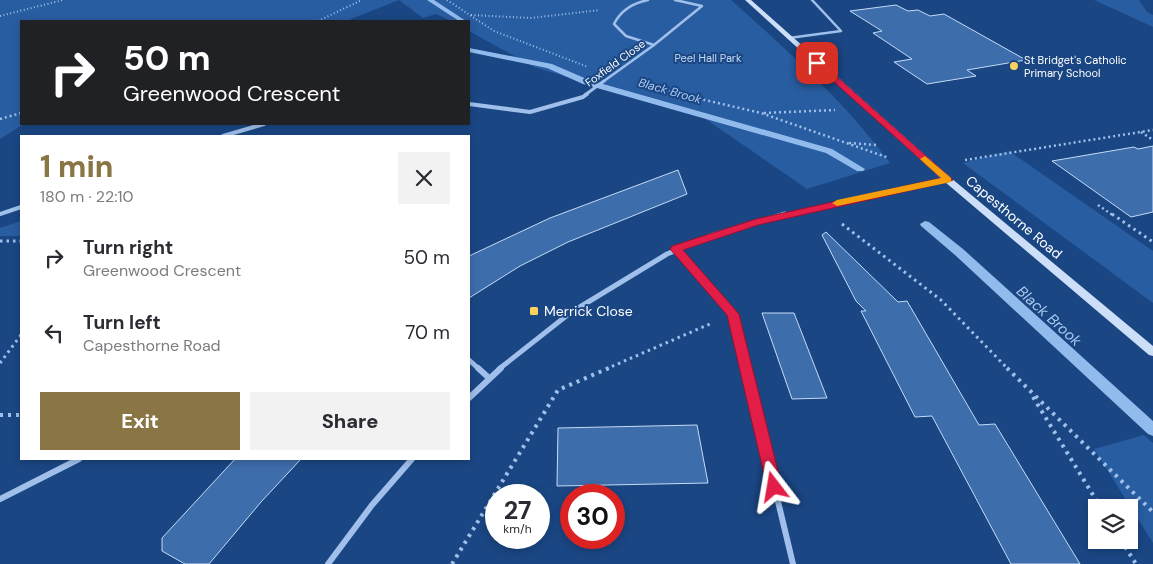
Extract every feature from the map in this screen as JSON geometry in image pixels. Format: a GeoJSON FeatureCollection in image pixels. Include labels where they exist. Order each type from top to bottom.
{"type":"FeatureCollection","features":[{"type":"Feature","properties":{"kind":"street","name":"Capesthorne Road"},"geometry":{"type":"LineString","coordinates":[[748,0],[948,180],[1153,352]]}},
{"type":"Feature","properties":{"kind":"street","name":"Foxfield Close"},"geometry":{"type":"LineString","coordinates":[[470,104],[530,112],[583,97],[604,81]]}},
{"type":"Feature","properties":{"kind":"street"},"geometry":{"type":"LineString","coordinates":[[226,135],[261,125]]}},
{"type":"Feature","properties":{"kind":"street"},"geometry":{"type":"LineString","coordinates":[[470,397],[489,378],[552,326],[614,284],[676,249],[756,222],[821,206],[948,180]]}},
{"type":"Feature","properties":{"kind":"street"},"geometry":{"type":"LineString","coordinates":[[0,214],[20,207]]}},
{"type":"Feature","properties":{"kind":"street"},"geometry":{"type":"LineString","coordinates":[[676,249],[733,314],[793,564]]}},
{"type":"Feature","properties":{"kind":"street"},"geometry":{"type":"LineString","coordinates":[[470,361],[489,378]]}},
{"type":"Feature","properties":{"kind":"street"},"geometry":{"type":"LineString","coordinates":[[0,499],[77,460]]}},
{"type":"Feature","properties":{"kind":"street"},"geometry":{"type":"LineString","coordinates":[[328,564],[372,504],[411,460]]}},
{"type":"Feature","properties":{"kind":"lane"},"geometry":{"type":"LineString","coordinates":[[624,10],[631,5],[648,0]]}},
{"type":"Feature","properties":{"kind":"lane","name":"Foxfield Close"},"geometry":{"type":"LineString","coordinates":[[604,81],[654,45],[702,6],[674,0]]}},
{"type":"Feature","properties":{"kind":"lane"},"geometry":{"type":"LineString","coordinates":[[789,38],[840,31],[812,0]]}},
{"type":"Feature","properties":{"kind":"lane","name":"Foxfield Close"},"geometry":{"type":"LineString","coordinates":[[624,10],[616,17],[614,24],[619,32],[629,38],[654,45]]}},
{"type":"Feature","properties":{"kind":"path"},"geometry":{"type":"LineString","coordinates":[[0,16],[63,0]]}},
{"type":"Feature","properties":{"kind":"path"},"geometry":{"type":"LineString","coordinates":[[320,20],[362,0]]}},
{"type":"Feature","properties":{"kind":"path"},"geometry":{"type":"LineString","coordinates":[[447,0],[494,31],[561,58],[666,91],[761,113],[894,160]]}},
{"type":"Feature","properties":{"kind":"path"},"geometry":{"type":"LineString","coordinates":[[471,15],[531,18],[588,10],[624,10]]}},
{"type":"Feature","properties":{"kind":"path"},"geometry":{"type":"LineString","coordinates":[[761,113],[841,110]]}},
{"type":"Feature","properties":{"kind":"path"},"geometry":{"type":"LineString","coordinates":[[0,119],[20,113]]}},
{"type":"Feature","properties":{"kind":"path"},"geometry":{"type":"LineString","coordinates":[[966,160],[1153,130]]}},
{"type":"Feature","properties":{"kind":"path"},"geometry":{"type":"LineString","coordinates":[[1140,132],[1153,140]]}},
{"type":"Feature","properties":{"kind":"path"},"geometry":{"type":"LineString","coordinates":[[844,142],[881,146]]}},
{"type":"Feature","properties":{"kind":"path"},"geometry":{"type":"LineString","coordinates":[[1098,205],[1153,242]]}},
{"type":"Feature","properties":{"kind":"path"},"geometry":{"type":"LineString","coordinates":[[821,206],[941,300],[1030,392],[1153,512]]}},
{"type":"Feature","properties":{"kind":"path"},"geometry":{"type":"LineString","coordinates":[[0,241],[20,240]]}},
{"type":"Feature","properties":{"kind":"path"},"geometry":{"type":"LineString","coordinates":[[452,564],[558,390],[733,314]]}},
{"type":"Feature","properties":{"kind":"path"},"geometry":{"type":"LineString","coordinates":[[0,363],[20,336]]}},
{"type":"Feature","properties":{"kind":"path"},"geometry":{"type":"LineString","coordinates":[[1030,392],[1095,499]]}},
{"type":"Feature","properties":{"kind":"path"},"geometry":{"type":"LineString","coordinates":[[0,415],[20,414]]}},
{"type":"Feature","properties":{"kind":"path"},"geometry":{"type":"LineString","coordinates":[[1127,549],[1136,564]]}},
{"type":"Feature","properties":{"kind":"green space"},"geometry":{"type":"Polygon","coordinates":[[[0,0],[399,0],[349,20],[20,20],[20,125],[22,125],[0,139],[0,0]]]}},
{"type":"Feature","properties":{"kind":"green space","name":"Peel Hall Park"},"geometry":{"type":"Polygon","coordinates":[[[399,0],[731,0],[835,98],[890,163],[807,189],[704,118],[534,67],[470,32],[470,20],[449,20],[436,14],[423,18],[399,0]]]}},
{"type":"Feature","properties":{"kind":"green space"},"geometry":{"type":"Polygon","coordinates":[[[1094,0],[1139,0],[1147,12],[1153,15],[1153,27],[1094,0]]]}},
{"type":"Feature","properties":{"kind":"green space"},"geometry":{"type":"Polygon","coordinates":[[[1009,151],[1153,251],[1153,303],[963,163],[1009,151]]]}},
{"type":"Feature","properties":{"kind":"green space"},"geometry":{"type":"Polygon","coordinates":[[[20,221],[20,236],[0,236],[0,228],[20,221]]]}},
{"type":"Feature","properties":{"kind":"green space"},"geometry":{"type":"Polygon","coordinates":[[[1144,435],[1153,443],[1153,543],[1138,519],[1138,499],[1125,499],[1094,449],[1144,435]]]}},
{"type":"Feature","properties":{"kind":"building"},"geometry":{"type":"Polygon","coordinates":[[[896,5],[908,11],[918,10],[930,16],[944,14],[1026,60],[967,70],[976,76],[927,84],[894,62],[912,59],[873,33],[882,31],[850,11],[896,5]]]}},
{"type":"Feature","properties":{"kind":"building"},"geometry":{"type":"Polygon","coordinates":[[[1153,146],[1153,212],[1131,217],[1052,161],[1134,147],[1138,149],[1153,146]]]}},
{"type":"Feature","properties":{"kind":"building"},"geometry":{"type":"Polygon","coordinates":[[[678,170],[687,194],[568,242],[520,266],[470,297],[470,256],[550,218],[678,170]]]}},
{"type":"Feature","properties":{"kind":"building"},"geometry":{"type":"Polygon","coordinates":[[[826,232],[898,302],[907,301],[979,425],[995,424],[1080,564],[1011,564],[932,416],[915,417],[861,311],[866,311],[856,301],[822,235],[826,232]]]}},
{"type":"Feature","properties":{"kind":"building"},"geometry":{"type":"Polygon","coordinates":[[[762,313],[794,313],[827,398],[792,399],[762,313]]]}},
{"type":"Feature","properties":{"kind":"building"},"geometry":{"type":"Polygon","coordinates":[[[697,425],[708,483],[560,484],[560,486],[557,486],[558,428],[697,425]]]}},
{"type":"Feature","properties":{"kind":"building"},"geometry":{"type":"Polygon","coordinates":[[[234,460],[300,460],[261,502],[209,564],[185,564],[162,551],[162,538],[234,460]]]}},
{"type":"Feature","properties":{"kind":"waterway","name":"Black Brook"},"geometry":{"type":"LineString","coordinates":[[430,0],[461,20]]}},
{"type":"Feature","properties":{"kind":"waterway","name":"Black Brook"},"geometry":{"type":"LineString","coordinates":[[470,50],[549,66],[586,82],[829,151],[860,169]]}},
{"type":"Feature","properties":{"kind":"waterway","name":"Black Brook"},"geometry":{"type":"LineString","coordinates":[[925,224],[959,252],[1153,430]]}},
{"type":"Feature","properties":{"kind":"slow traffic"},"geometry":{"type":"LineString","coordinates":[[837,203],[948,180],[925,159]]}},
{"type":"Feature","properties":{"kind":"place","name":"St Bridget's Catholic Primary School"},"geometry":{"type":"Point","coordinates":[1014,66]}},
{"type":"Feature","properties":{"kind":"place","name":"Merrick Close"},"geometry":{"type":"Point","coordinates":[534,311]}},
{"type":"Feature","properties":{"kind":"route"},"geometry":{"type":"LineString","coordinates":[[774,487],[733,314],[676,249],[756,222],[821,206],[948,180],[817,63]]}}]}
